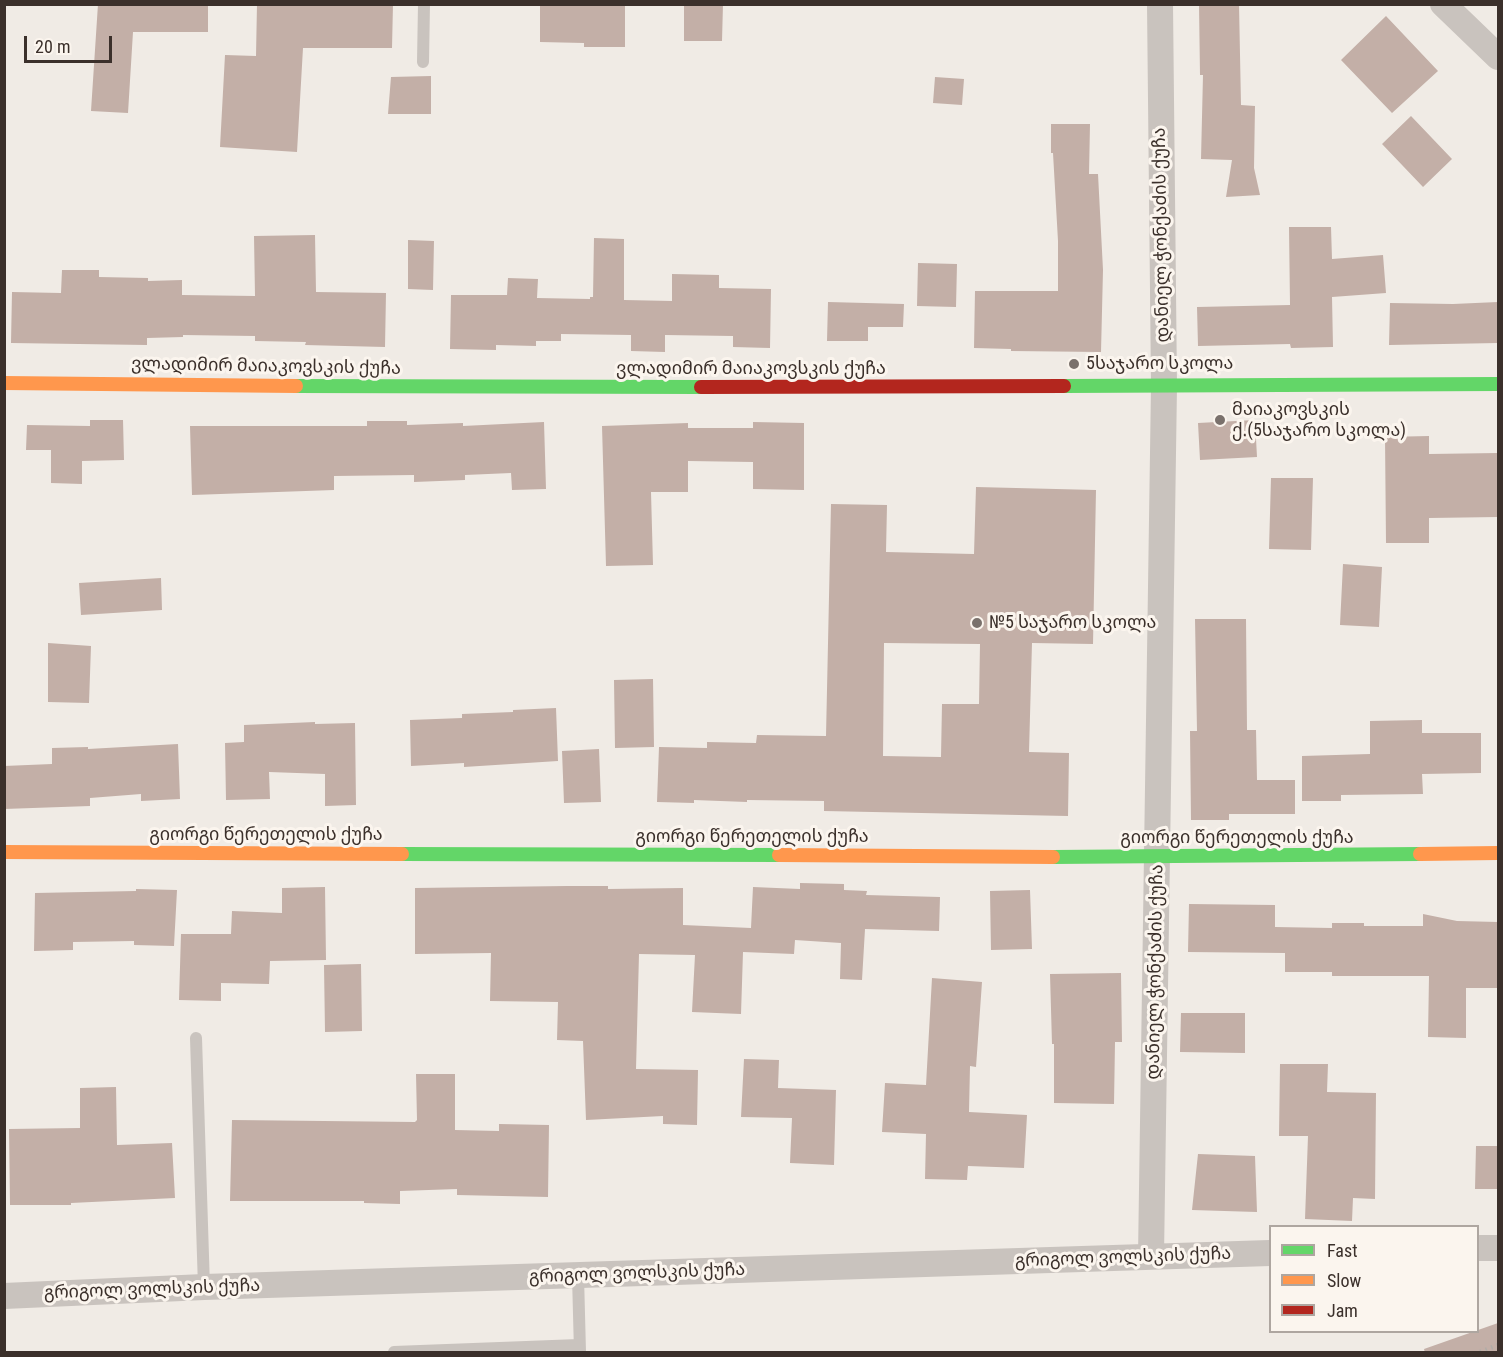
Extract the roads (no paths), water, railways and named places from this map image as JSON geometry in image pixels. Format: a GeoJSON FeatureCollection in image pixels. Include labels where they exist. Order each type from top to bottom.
{"type":"FeatureCollection","features":[{"type":"Feature","properties":{"kind":"main road","name":"ვლადიმირ მაიაკოვსკის ქუჩა"},"geometry":{"type":"LineString","coordinates":[[4,383],[514,388],[1498,384]]}},
{"type":"Feature","properties":{"kind":"main road","name":"გიორგი წერეთელის ქუჩა"},"geometry":{"type":"LineString","coordinates":[[4,852],[1158,857],[1498,853]]}},
{"type":"Feature","properties":{"kind":"street","name":"დანიელ ჭონქაძის ქუჩა"},"geometry":{"type":"LineString","coordinates":[[1151,1257],[1164,386],[1160,4]]}},
{"type":"Feature","properties":{"kind":"street"},"geometry":{"type":"LineString","coordinates":[[1443,4],[1498,57]]}},
{"type":"Feature","properties":{"kind":"street"},"geometry":{"type":"LineString","coordinates":[[1479,1248],[1498,1248]]}},
{"type":"Feature","properties":{"kind":"street","name":"გრიგოლ ვოლსკის ქუჩა"},"geometry":{"type":"LineString","coordinates":[[4,1296],[204,1287],[1269,1253]]}},
{"type":"Feature","properties":{"kind":"lane"},"geometry":{"type":"LineString","coordinates":[[423,62],[424,4]]}},
{"type":"Feature","properties":{"kind":"lane"},"geometry":{"type":"LineString","coordinates":[[196,1038],[204,1287]]}},
{"type":"Feature","properties":{"kind":"lane"},"geometry":{"type":"LineString","coordinates":[[393,1353],[580,1349],[578,1276]]}},
{"type":"Feature","properties":{"kind":"railway"},"geometry":{"type":"LineString","coordinates":[[1480,1352],[1498,1345]]}},
{"type":"Feature","properties":{"kind":"place","name":"5საჯარო სკოლა"},"geometry":{"type":"Point","coordinates":[1074,364]}},
{"type":"Feature","properties":{"kind":"place","name":"მაიაკოვსკის ქ.(5საჯარო სკოლა)"},"geometry":{"type":"Point","coordinates":[1220,420]}},
{"type":"Feature","properties":{"kind":"place","name":"№5 საჯარო სკოლა"},"geometry":{"type":"Point","coordinates":[977,623]}}]}
